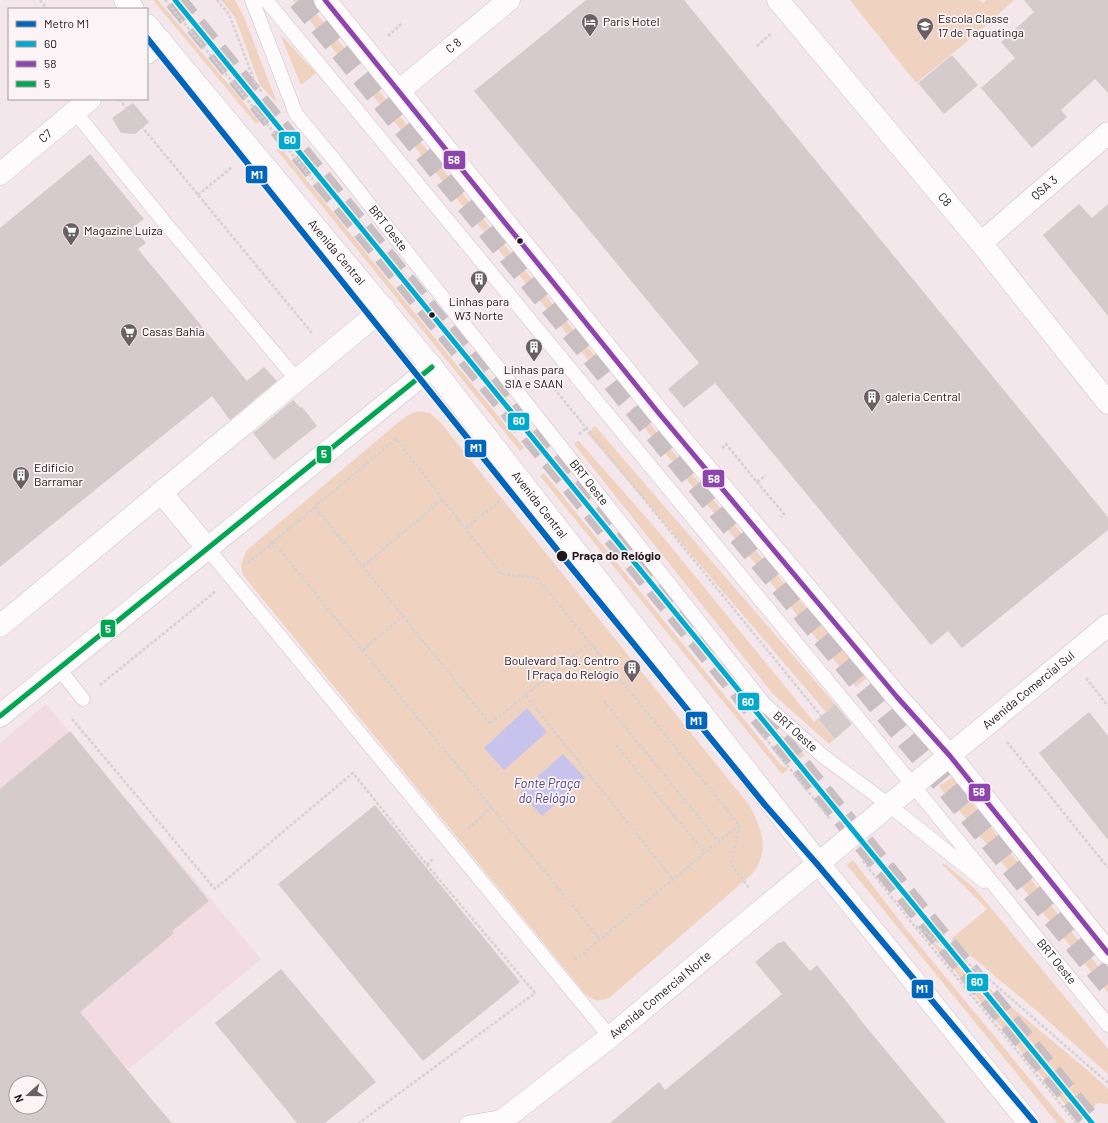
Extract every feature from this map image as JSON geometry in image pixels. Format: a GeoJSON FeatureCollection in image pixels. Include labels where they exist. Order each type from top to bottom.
{"type":"FeatureCollection","features":[{"type":"Feature","properties":{"kind":"main road"},"geometry":{"type":"LineString","coordinates":[[125,0],[132,8]]}},
{"type":"Feature","properties":{"kind":"main road"},"geometry":{"type":"LineString","coordinates":[[325,0],[657,411],[892,690],[941,763],[1108,953]]}},
{"type":"Feature","properties":{"kind":"main road","name":"C 8"},"geometry":{"type":"LineString","coordinates":[[399,91],[509,0]]}},
{"type":"Feature","properties":{"kind":"main road","name":"C8"},"geometry":{"type":"LineString","coordinates":[[778,0],[981,243],[1108,403]]}},
{"type":"Feature","properties":{"kind":"main road","name":"Avenida Central"},"geometry":{"type":"LineString","coordinates":[[148,28],[154,47],[384,308],[818,864],[1029,1123]]}},
{"type":"Feature","properties":{"kind":"main road","name":"C7"},"geometry":{"type":"LineString","coordinates":[[0,174],[82,105]]}},
{"type":"Feature","properties":{"kind":"main road","name":"QSA 3"},"geometry":{"type":"LineString","coordinates":[[981,243],[1108,133]]}},
{"type":"Feature","properties":{"kind":"main road"},"geometry":{"type":"LineString","coordinates":[[0,626],[384,308]]}},
{"type":"Feature","properties":{"kind":"main road"},"geometry":{"type":"LineString","coordinates":[[0,716],[432,368]]}},
{"type":"Feature","properties":{"kind":"main road"},"geometry":{"type":"LineString","coordinates":[[161,492],[207,548]]}},
{"type":"Feature","properties":{"kind":"main road","name":"Avenida Comercial Sul"},"geometry":{"type":"LineString","coordinates":[[889,806],[1108,625]]}},
{"type":"Feature","properties":{"kind":"main road","name":"Avenida Comercial Norte"},"geometry":{"type":"LineString","coordinates":[[504,1119],[610,1037],[818,864],[848,847],[889,806]]}},
{"type":"Feature","properties":{"kind":"lane","name":"BRT Oeste"},"geometry":{"type":"LineString","coordinates":[[252,0],[296,114],[335,161],[764,704],[823,756],[1006,898]]}},
{"type":"Feature","properties":{"kind":"lane","name":"BRT Oeste"},"geometry":{"type":"LineString","coordinates":[[266,0],[1006,898],[1108,1025]]}},
{"type":"Feature","properties":{"kind":"lane"},"geometry":{"type":"LineString","coordinates":[[82,105],[161,218],[297,380]]}},
{"type":"Feature","properties":{"kind":"lane"},"geometry":{"type":"LineString","coordinates":[[207,548],[610,1037]]}},
{"type":"Feature","properties":{"kind":"lane"},"geometry":{"type":"LineString","coordinates":[[59,669],[83,699]]}},
{"type":"Feature","properties":{"kind":"lane"},"geometry":{"type":"LineString","coordinates":[[467,1123],[504,1119]]}},
{"type":"Feature","properties":{"kind":"path"},"geometry":{"type":"LineString","coordinates":[[40,0],[46,8]]}},
{"type":"Feature","properties":{"kind":"path"},"geometry":{"type":"LineString","coordinates":[[217,0],[229,14],[255,83],[264,94]]}},
{"type":"Feature","properties":{"kind":"path"},"geometry":{"type":"LineString","coordinates":[[386,38],[402,23]]}},
{"type":"Feature","properties":{"kind":"path"},"geometry":{"type":"LineString","coordinates":[[120,100],[316,338]]}},
{"type":"Feature","properties":{"kind":"path"},"geometry":{"type":"LineString","coordinates":[[198,195],[234,166]]}},
{"type":"Feature","properties":{"kind":"path"},"geometry":{"type":"LineString","coordinates":[[548,381],[821,716]]}},
{"type":"Feature","properties":{"kind":"path"},"geometry":{"type":"LineString","coordinates":[[576,437],[592,424]]}},
{"type":"Feature","properties":{"kind":"path"},"geometry":{"type":"LineString","coordinates":[[83,699],[196,608],[396,439],[502,574],[537,578],[739,825]]}},
{"type":"Feature","properties":{"kind":"path"},"geometry":{"type":"LineString","coordinates":[[363,566],[443,499]]}},
{"type":"Feature","properties":{"kind":"path"},"geometry":{"type":"LineString","coordinates":[[466,528],[500,501]]}},
{"type":"Feature","properties":{"kind":"path"},"geometry":{"type":"LineString","coordinates":[[315,507],[490,724],[589,643]]}},
{"type":"Feature","properties":{"kind":"path"},"geometry":{"type":"LineString","coordinates":[[273,542],[600,939],[739,825]]}},
{"type":"Feature","properties":{"kind":"path"},"geometry":{"type":"LineString","coordinates":[[363,650],[403,616]]}},
{"type":"Feature","properties":{"kind":"path"},"geometry":{"type":"LineString","coordinates":[[1083,674],[1108,706]]}},
{"type":"Feature","properties":{"kind":"path"},"geometry":{"type":"LineString","coordinates":[[526,696],[673,880]]}},
{"type":"Feature","properties":{"kind":"path"},"geometry":{"type":"LineString","coordinates":[[604,701],[719,842]]}},
{"type":"Feature","properties":{"kind":"path"},"geometry":{"type":"LineString","coordinates":[[72,718],[215,889],[353,773],[427,865],[534,993],[359,1123]]}},
{"type":"Feature","properties":{"kind":"path"},"geometry":{"type":"LineString","coordinates":[[1004,738],[1108,868]]}},
{"type":"Feature","properties":{"kind":"path"},"geometry":{"type":"LineString","coordinates":[[616,745],[705,853]]}},
{"type":"Feature","properties":{"kind":"path"},"geometry":{"type":"LineString","coordinates":[[791,769],[848,847],[1076,1123]]}},
{"type":"Feature","properties":{"kind":"path"},"geometry":{"type":"LineString","coordinates":[[731,864],[739,825]]}},
{"type":"Feature","properties":{"kind":"path"},"geometry":{"type":"LineString","coordinates":[[912,923],[984,975],[1108,1082]]}},
{"type":"Feature","properties":{"kind":"shaded area"},"geometry":{"type":"Polygon","coordinates":[[[153,0],[158,0],[259,121],[256,124],[153,0]]]}},
{"type":"Feature","properties":{"kind":"shaded area"},"geometry":{"type":"Polygon","coordinates":[[[221,0],[235,0],[244,17],[277,103],[260,85],[235,17],[221,0]]]}},
{"type":"Feature","properties":{"kind":"shaded area"},"geometry":{"type":"Polygon","coordinates":[[[293,0],[305,0],[345,49],[338,55],[293,0]]]}},
{"type":"Feature","properties":{"kind":"shaded area","name":"Escola Classe 17 de Taguatinga"},"geometry":{"type":"Polygon","coordinates":[[[850,0],[979,0],[983,3],[986,0],[1014,0],[916,83],[850,0]]]}},
{"type":"Feature","properties":{"kind":"shaded area"},"geometry":{"type":"Polygon","coordinates":[[[280,34],[316,73],[301,85],[280,34]]]}},
{"type":"Feature","properties":{"kind":"shaded area"},"geometry":{"type":"Polygon","coordinates":[[[367,76],[608,372],[602,377],[361,81],[367,76]]]}},
{"type":"Feature","properties":{"kind":"shaded area"},"geometry":{"type":"Polygon","coordinates":[[[280,147],[524,448],[520,451],[276,149],[280,147]]]}},
{"type":"Feature","properties":{"kind":"shaded area"},"geometry":{"type":"Polygon","coordinates":[[[348,205],[539,438],[534,442],[347,213],[348,205]]]}},
{"type":"Feature","properties":{"kind":"shaded area"},"geometry":{"type":"Polygon","coordinates":[[[635,406],[767,564],[868,677],[856,687],[630,410],[635,406]]]}},
{"type":"Feature","properties":{"kind":"shaded area","name":"Praça do Relógio"},"geometry":{"type":"Polygon","coordinates":[[[418,411],[430,413],[440,422],[750,806],[761,832],[763,849],[761,858],[751,875],[609,998],[597,1000],[586,995],[243,575],[241,565],[246,551],[406,416],[418,411]]]}},
{"type":"Feature","properties":{"kind":"shaded area"},"geometry":{"type":"Polygon","coordinates":[[[595,426],[835,704],[826,712],[587,433],[595,426]]]}},
{"type":"Feature","properties":{"kind":"shaded area"},"geometry":{"type":"Polygon","coordinates":[[[578,440],[664,538],[814,722],[817,719],[835,739],[829,744],[773,694],[574,444],[578,440]]]}},
{"type":"Feature","properties":{"kind":"shaded area"},"geometry":{"type":"Polygon","coordinates":[[[559,464],[768,723],[805,755],[794,763],[682,628],[555,468],[559,464]]]}},
{"type":"Feature","properties":{"kind":"shaded area"},"geometry":{"type":"Polygon","coordinates":[[[544,473],[781,765],[788,769],[782,774],[540,476],[544,473]]]}},
{"type":"Feature","properties":{"kind":"shaded area"},"geometry":{"type":"Polygon","coordinates":[[[46,704],[261,959],[129,1069],[96,1039],[48,1077],[48,1075],[8,1075],[8,1099],[0,1115],[0,743],[46,704]]]}},
{"type":"Feature","properties":{"kind":"shaded area"},"geometry":{"type":"Polygon","coordinates":[[[952,777],[1108,979],[1108,992],[939,786],[952,777]]]}},
{"type":"Feature","properties":{"kind":"shaded area"},"geometry":{"type":"Polygon","coordinates":[[[853,860],[906,929],[1066,1123],[1057,1123],[847,865],[853,860]]]}},
{"type":"Feature","properties":{"kind":"shaded area"},"geometry":{"type":"Polygon","coordinates":[[[943,864],[973,887],[1108,1049],[1108,1074],[1038,1012],[951,939],[987,909],[946,868],[942,866],[943,864]]]}},
{"type":"Feature","properties":{"kind":"shaded area"},"geometry":{"type":"Polygon","coordinates":[[[926,936],[1091,1073],[1108,1089],[1108,1104],[1098,1103],[1078,1120],[926,936]]]}},
{"type":"Feature","properties":{"kind":"water","name":"Fonte Praça do Relógio"},"geometry":{"type":"Polygon","coordinates":[[[527,708],[547,732],[504,770],[484,748],[527,708]]]}},
{"type":"Feature","properties":{"kind":"water","name":"Fonte Praça do Relógio"},"geometry":{"type":"Polygon","coordinates":[[[563,754],[585,778],[542,816],[520,792],[563,754]]]}},
{"type":"Feature","properties":{"kind":"building"},"geometry":{"type":"Polygon","coordinates":[[[586,0],[684,0],[1108,517],[1108,530],[962,648],[948,631],[931,645],[715,383],[684,408],[668,389],[699,363],[474,91],[586,0]]]}},
{"type":"Feature","properties":{"kind":"building"},"geometry":{"type":"Polygon","coordinates":[[[1024,0],[1108,0],[1108,93],[1095,79],[1061,110],[1067,117],[1032,148],[981,88],[1015,58],[1001,42],[1034,12],[1024,0]]]}},
{"type":"Feature","properties":{"kind":"building"},"geometry":{"type":"Polygon","coordinates":[[[952,55],[978,85],[944,114],[918,83],[952,55]]]}},
{"type":"Feature","properties":{"kind":"building"},"geometry":{"type":"Polygon","coordinates":[[[133,103],[149,122],[135,134],[121,133],[112,118],[133,103]]]}},
{"type":"Feature","properties":{"kind":"building"},"geometry":{"type":"Polygon","coordinates":[[[90,154],[144,219],[133,227],[146,243],[138,249],[247,381],[264,367],[277,381],[230,420],[212,396],[0,567],[0,228],[90,154]]]}},
{"type":"Feature","properties":{"kind":"building"},"geometry":{"type":"Polygon","coordinates":[[[1079,204],[1092,218],[1108,204],[1108,316],[1043,235],[1079,204]]]}},
{"type":"Feature","properties":{"kind":"building"},"geometry":{"type":"Polygon","coordinates":[[[293,400],[301,408],[302,407],[317,426],[274,460],[253,433],[293,400]]]}},
{"type":"Feature","properties":{"kind":"building"},"geometry":{"type":"Polygon","coordinates":[[[835,704],[852,724],[835,739],[818,719],[835,704]]]}},
{"type":"Feature","properties":{"kind":"building"},"geometry":{"type":"Polygon","coordinates":[[[1089,712],[1108,736],[1108,840],[1039,753],[1089,712]]]}},
{"type":"Feature","properties":{"kind":"building"},"geometry":{"type":"Polygon","coordinates":[[[70,731],[209,901],[172,931],[174,933],[80,1012],[172,1123],[0,1123],[0,789],[70,731]]]}},
{"type":"Feature","properties":{"kind":"building"},"geometry":{"type":"Polygon","coordinates":[[[375,805],[520,982],[423,1061],[278,884],[375,805]]]}},
{"type":"Feature","properties":{"kind":"building"},"geometry":{"type":"Polygon","coordinates":[[[784,941],[810,971],[817,965],[946,1123],[610,1123],[659,1082],[665,1090],[782,994],[755,962],[779,942],[784,941]]]}},
{"type":"Feature","properties":{"kind":"building"},"geometry":{"type":"Polygon","coordinates":[[[281,969],[376,1082],[325,1123],[297,1123],[215,1023],[281,969]]]}},
{"type":"Feature","properties":{"kind":"tunnel"},"geometry":{"type":"LineString","coordinates":[[175,0],[1092,1123]]}},
{"type":"Feature","properties":{"kind":"tunnel"},"geometry":{"type":"LineString","coordinates":[[299,0],[1108,984]]}},
{"type":"Feature","properties":{"kind":"metro line","name":"M1"},"geometry":{"type":"LineString","coordinates":[[148,39],[562,556],[765,805],[817,864],[1035,1123]]}},
{"type":"Feature","properties":{"kind":"transit line","name":"60"},"geometry":{"type":"LineString","coordinates":[[175,0],[1092,1123]]}},
{"type":"Feature","properties":{"kind":"transit line","name":"58"},"geometry":{"type":"LineString","coordinates":[[325,0],[657,411],[897,697],[950,756],[1108,953]]}},
{"type":"Feature","properties":{"kind":"transit line","name":"5"},"geometry":{"type":"LineString","coordinates":[[0,716],[432,367]]}},
{"type":"Feature","properties":{"kind":"place","name":"Paris Hotel"},"geometry":{"type":"Point","coordinates":[590,37]}},
{"type":"Feature","properties":{"kind":"place","name":"Escola Classe 17 de Taguatinga"},"geometry":{"type":"Point","coordinates":[925,41]}},
{"type":"Feature","properties":{"kind":"place","name":"Magazine Luiza"},"geometry":{"type":"Point","coordinates":[71,246]}},
{"type":"Feature","properties":{"kind":"place","name":"Linhas para W3 Norte"},"geometry":{"type":"Point","coordinates":[479,294]}},
{"type":"Feature","properties":{"kind":"place","name":"Casas Bahia"},"geometry":{"type":"Point","coordinates":[129,347]}},
{"type":"Feature","properties":{"kind":"place","name":"Linhas para SIA e SAAN"},"geometry":{"type":"Point","coordinates":[534,362]}},
{"type":"Feature","properties":{"kind":"place","name":"galeria Central"},"geometry":{"type":"Point","coordinates":[872,412]}},
{"type":"Feature","properties":{"kind":"place","name":"Edificio Barramar"},"geometry":{"type":"Point","coordinates":[21,490]}},
{"type":"Feature","properties":{"kind":"place","name":"Praça do Relógio"},"geometry":{"type":"Point","coordinates":[562,556]}},
{"type":"Feature","properties":{"kind":"place","name":"Boulevard Tag. Centro | Praça do Relógio"},"geometry":{"type":"Point","coordinates":[632,683]}}]}
